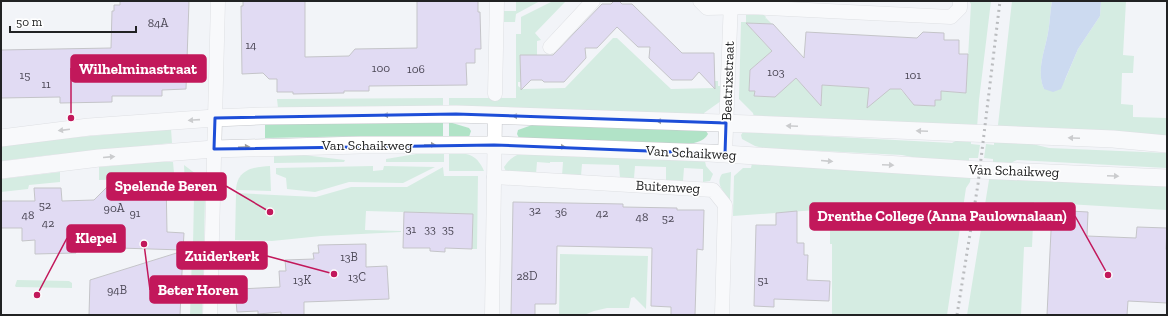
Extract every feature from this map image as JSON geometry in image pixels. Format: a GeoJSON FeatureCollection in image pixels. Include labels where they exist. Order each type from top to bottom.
{"type":"FeatureCollection","features":[{"type":"Feature","properties":{"kind":"street"},"geometry":{"type":"LineString","coordinates":[[210,315],[218,1]]}},
{"type":"Feature","properties":{"kind":"street"},"geometry":{"type":"LineString","coordinates":[[495,94],[497,1]]}},
{"type":"Feature","properties":{"kind":"street"},"geometry":{"type":"LineString","coordinates":[[550,47],[593,1]]}},
{"type":"Feature","properties":{"kind":"street"},"geometry":{"type":"LineString","coordinates":[[700,1],[707,8],[731,4],[748,7],[951,17],[960,8],[960,1]]}},
{"type":"Feature","properties":{"kind":"street","name":"Beatrixstraat"},"geometry":{"type":"LineString","coordinates":[[725,154],[731,4]]}},
{"type":"Feature","properties":{"kind":"street","name":"Van Schaikweg"},"geometry":{"type":"LineString","coordinates":[[1,138],[89,127],[215,118],[260,116],[456,114],[726,123],[1113,139],[1167,144]]}},
{"type":"Feature","properties":{"kind":"street"},"geometry":{"type":"LineString","coordinates":[[492,315],[495,115]]}},
{"type":"Feature","properties":{"kind":"street","name":"Van Schaikweg"},"geometry":{"type":"LineString","coordinates":[[1,170],[99,158],[214,149],[360,145],[494,145],[725,154],[972,170],[1167,178]]}},
{"type":"Feature","properties":{"kind":"street","name":"Buitenweg"},"geometry":{"type":"LineString","coordinates":[[494,177],[713,190],[726,205],[722,315]]}},
{"type":"Feature","properties":{"kind":"highlighted area"},"geometry":{"type":"Polygon","coordinates":[[[456,114],[726,123],[725,154],[494,145],[214,149],[215,118],[456,114]]]}},
{"type":"Feature","properties":{"kind":"green space"},"geometry":{"type":"Polygon","coordinates":[[[516,1],[540,1],[516,14],[515,22],[504,22],[504,11],[516,11],[516,1]]]}},
{"type":"Feature","properties":{"kind":"green space"},"geometry":{"type":"Polygon","coordinates":[[[553,1],[566,1],[535,33],[541,40],[537,41],[537,55],[520,55],[521,82],[518,82],[518,86],[522,89],[565,88],[613,38],[617,38],[671,89],[714,88],[714,81],[718,81],[718,86],[722,86],[721,101],[704,113],[704,115],[449,107],[449,98],[516,98],[516,34],[521,34],[521,17],[553,1]]]}},
{"type":"Feature","properties":{"kind":"green space"},"geometry":{"type":"Polygon","coordinates":[[[969,1],[991,1],[977,128],[754,117],[753,113],[739,99],[741,22],[746,22],[746,15],[764,15],[766,17],[765,19],[766,18],[772,24],[753,23],[752,30],[772,51],[750,70],[749,90],[755,91],[755,96],[775,97],[796,78],[815,99],[822,100],[822,85],[869,88],[868,102],[874,102],[895,84],[914,104],[935,106],[935,100],[941,100],[941,91],[966,93],[971,4],[969,1]]]}},
{"type":"Feature","properties":{"kind":"green space"},"geometry":{"type":"Polygon","coordinates":[[[1012,1],[1052,1],[1048,33],[1041,68],[1044,89],[1065,80],[1078,49],[1100,16],[1101,1],[1126,1],[1123,55],[1134,56],[1133,73],[1122,73],[1121,104],[1133,105],[1133,117],[1167,118],[1167,137],[997,129],[1012,1]]]}},
{"type":"Feature","properties":{"kind":"green space"},"geometry":{"type":"Polygon","coordinates":[[[443,98],[443,107],[379,106],[278,108],[277,99],[443,98]]]}},
{"type":"Feature","properties":{"kind":"green space"},"geometry":{"type":"Polygon","coordinates":[[[443,122],[443,137],[367,136],[265,138],[265,124],[443,122]]]}},
{"type":"Feature","properties":{"kind":"green space"},"geometry":{"type":"Polygon","coordinates":[[[449,122],[469,128],[471,131],[469,137],[449,137],[449,122]]]}},
{"type":"Feature","properties":{"kind":"green space"},"geometry":{"type":"Polygon","coordinates":[[[532,125],[706,131],[708,134],[701,141],[683,144],[519,138],[517,134],[518,130],[532,125]]]}},
{"type":"Feature","properties":{"kind":"green space"},"geometry":{"type":"Polygon","coordinates":[[[171,129],[172,143],[1,161],[1,146],[68,138],[171,129]]]}},
{"type":"Feature","properties":{"kind":"green space"},"geometry":{"type":"Polygon","coordinates":[[[743,132],[952,143],[961,138],[971,138],[971,144],[980,145],[978,158],[969,158],[969,165],[947,164],[902,155],[763,148],[755,146],[742,139],[741,135],[743,132]]]}},
{"type":"Feature","properties":{"kind":"green space"},"geometry":{"type":"Polygon","coordinates":[[[994,139],[1016,140],[1049,148],[1167,153],[1167,168],[1017,160],[1002,167],[993,166],[993,159],[984,158],[986,144],[994,145],[994,139]]]}},
{"type":"Feature","properties":{"kind":"green space"},"geometry":{"type":"Polygon","coordinates":[[[444,152],[444,162],[386,162],[386,159],[422,153],[444,152]]]}},
{"type":"Feature","properties":{"kind":"green space"},"geometry":{"type":"Polygon","coordinates":[[[287,153],[345,160],[344,162],[274,163],[274,154],[287,153]]]}},
{"type":"Feature","properties":{"kind":"green space"},"geometry":{"type":"Polygon","coordinates":[[[449,153],[461,153],[474,157],[484,171],[449,171],[449,153]]]}},
{"type":"Feature","properties":{"kind":"green space"},"geometry":{"type":"Polygon","coordinates":[[[522,153],[705,161],[706,166],[713,174],[710,181],[703,182],[703,169],[684,168],[683,181],[666,180],[666,167],[635,166],[634,178],[620,178],[619,165],[582,164],[581,176],[562,176],[563,162],[537,162],[536,174],[506,172],[504,167],[508,162],[522,153]]]}},
{"type":"Feature","properties":{"kind":"green space"},"geometry":{"type":"Polygon","coordinates":[[[173,162],[174,173],[133,173],[132,179],[99,180],[99,167],[173,162]]]}},
{"type":"Feature","properties":{"kind":"green space"},"geometry":{"type":"Polygon","coordinates":[[[752,163],[971,174],[970,182],[966,188],[947,315],[832,315],[832,244],[830,244],[830,209],[733,216],[734,176],[743,168],[751,168],[752,163]]]}},
{"type":"Feature","properties":{"kind":"green space"},"geometry":{"type":"Polygon","coordinates":[[[184,165],[196,174],[203,187],[185,186],[184,165]]]}},
{"type":"Feature","properties":{"kind":"green space"},"geometry":{"type":"Polygon","coordinates":[[[270,166],[271,191],[236,190],[239,178],[247,170],[270,166]]]}},
{"type":"Feature","properties":{"kind":"green space"},"geometry":{"type":"Polygon","coordinates":[[[373,166],[373,171],[383,170],[384,166],[435,167],[403,183],[349,182],[315,192],[287,189],[286,178],[276,174],[276,168],[373,166]]]}},
{"type":"Feature","properties":{"kind":"green space"},"geometry":{"type":"Polygon","coordinates":[[[443,167],[444,176],[478,176],[477,249],[472,249],[473,214],[366,211],[365,230],[401,232],[321,236],[272,241],[235,240],[236,193],[316,197],[351,187],[407,187],[443,167]]]}},
{"type":"Feature","properties":{"kind":"green space"},"geometry":{"type":"Polygon","coordinates":[[[60,172],[60,182],[29,185],[28,189],[1,192],[1,179],[60,172]]]}},
{"type":"Feature","properties":{"kind":"green space"},"geometry":{"type":"Polygon","coordinates":[[[731,172],[730,200],[721,188],[719,181],[722,174],[731,172]]]}},
{"type":"Feature","properties":{"kind":"green space"},"geometry":{"type":"Polygon","coordinates":[[[989,174],[1167,183],[1167,210],[1034,202],[1032,247],[1024,247],[1021,315],[967,315],[989,174]]]}},
{"type":"Feature","properties":{"kind":"green space"},"geometry":{"type":"Polygon","coordinates":[[[194,196],[205,196],[204,245],[193,245],[194,196]]]}},
{"type":"Feature","properties":{"kind":"green space"},"geometry":{"type":"Polygon","coordinates":[[[560,254],[648,256],[646,309],[634,297],[631,298],[629,308],[607,308],[584,315],[559,315],[560,254]]]}},
{"type":"Feature","properties":{"kind":"green space"},"geometry":{"type":"Polygon","coordinates":[[[192,255],[204,256],[202,315],[190,315],[192,255]]]}},
{"type":"Feature","properties":{"kind":"green space"},"geometry":{"type":"Polygon","coordinates":[[[17,280],[69,281],[72,283],[72,288],[16,287],[17,280]]]}},
{"type":"Feature","properties":{"kind":"water"},"geometry":{"type":"Polygon","coordinates":[[[1052,1],[1101,1],[1100,16],[1078,49],[1061,89],[1053,92],[1044,89],[1041,75],[1052,1]]]}},
{"type":"Feature","properties":{"kind":"building"},"geometry":{"type":"Polygon","coordinates":[[[120,1],[189,1],[186,89],[162,90],[162,96],[112,96],[112,102],[60,103],[60,97],[1,98],[1,50],[111,48],[112,11],[114,11],[114,5],[120,5],[120,1]]]}},
{"type":"Feature","properties":{"kind":"building"},"geometry":{"type":"Polygon","coordinates":[[[243,1],[305,1],[305,57],[349,56],[355,49],[417,48],[417,1],[478,1],[478,12],[480,12],[481,49],[475,49],[475,63],[466,63],[467,85],[369,86],[369,91],[344,91],[344,93],[293,94],[293,92],[277,92],[277,79],[269,79],[263,73],[242,74],[241,6],[243,6],[243,1]]]}},
{"type":"Feature","properties":{"kind":"building"},"geometry":{"type":"Polygon","coordinates":[[[614,1],[619,1],[622,4],[632,4],[682,53],[714,53],[715,89],[699,72],[692,80],[672,80],[649,58],[650,47],[638,47],[617,27],[597,48],[585,48],[586,58],[564,82],[544,82],[542,80],[531,80],[521,90],[520,55],[553,55],[602,4],[611,4],[614,1]]]}},
{"type":"Feature","properties":{"kind":"building"},"geometry":{"type":"Polygon","coordinates":[[[746,23],[773,24],[804,58],[806,32],[917,38],[923,32],[944,33],[944,40],[959,40],[959,54],[968,54],[966,93],[941,91],[941,100],[935,100],[935,106],[914,105],[901,89],[890,89],[867,108],[869,88],[822,85],[821,106],[796,78],[775,97],[754,96],[755,91],[749,91],[750,70],[772,51],[746,23]]]}},
{"type":"Feature","properties":{"kind":"building"},"geometry":{"type":"Polygon","coordinates":[[[166,178],[167,232],[184,233],[183,250],[119,248],[119,239],[76,240],[76,253],[35,254],[35,240],[22,241],[22,228],[1,228],[1,201],[35,201],[34,188],[61,188],[62,201],[94,200],[107,187],[144,186],[144,179],[166,178]]]}},
{"type":"Feature","properties":{"kind":"building"},"geometry":{"type":"Polygon","coordinates":[[[513,202],[623,204],[623,207],[704,210],[703,250],[697,249],[695,315],[671,315],[671,307],[651,306],[652,248],[557,246],[556,304],[535,304],[535,315],[511,315],[513,202]]]}},
{"type":"Feature","properties":{"kind":"building"},"geometry":{"type":"Polygon","coordinates":[[[1052,210],[1088,212],[1087,236],[1136,238],[1137,227],[1167,228],[1167,303],[1128,301],[1127,315],[1047,315],[1052,210]]]}},
{"type":"Feature","properties":{"kind":"building"},"geometry":{"type":"Polygon","coordinates":[[[797,211],[797,243],[804,243],[804,255],[808,255],[807,280],[830,281],[829,301],[774,299],[774,307],[754,306],[756,225],[776,225],[776,213],[797,211]]]}},
{"type":"Feature","properties":{"kind":"building"},"geometry":{"type":"Polygon","coordinates":[[[404,212],[473,214],[472,249],[445,248],[445,252],[430,251],[430,248],[403,248],[404,212]]]}},
{"type":"Feature","properties":{"kind":"building"},"geometry":{"type":"Polygon","coordinates":[[[366,244],[366,267],[387,266],[389,299],[304,302],[304,315],[281,315],[281,312],[258,314],[258,311],[237,312],[236,301],[219,301],[219,290],[280,287],[279,271],[286,271],[285,260],[314,259],[313,253],[319,253],[318,245],[366,244]]]}},
{"type":"Feature","properties":{"kind":"building"},"geometry":{"type":"Polygon","coordinates":[[[183,251],[180,315],[89,315],[90,280],[183,251]]]}},
{"type":"Feature","properties":{"kind":"railway"},"geometry":{"type":"LineString","coordinates":[[957,315],[978,184],[1000,1]]}},
{"type":"Feature","properties":{"kind":"place","name":"Wilhelminastraat"},"geometry":{"type":"Point","coordinates":[71,118]}},
{"type":"Feature","properties":{"kind":"place","name":"Spelende Beren"},"geometry":{"type":"Point","coordinates":[270,212]}},
{"type":"Feature","properties":{"kind":"place","name":"Beter Horen"},"geometry":{"type":"Point","coordinates":[144,244]}},
{"type":"Feature","properties":{"kind":"place","name":"Zuiderkerk"},"geometry":{"type":"Point","coordinates":[334,274]}},
{"type":"Feature","properties":{"kind":"place","name":"Drenthe College (Anna Paulownalaan)"},"geometry":{"type":"Point","coordinates":[1108,275]}},
{"type":"Feature","properties":{"kind":"place","name":"Klepel"},"geometry":{"type":"Point","coordinates":[37,295]}}]}
